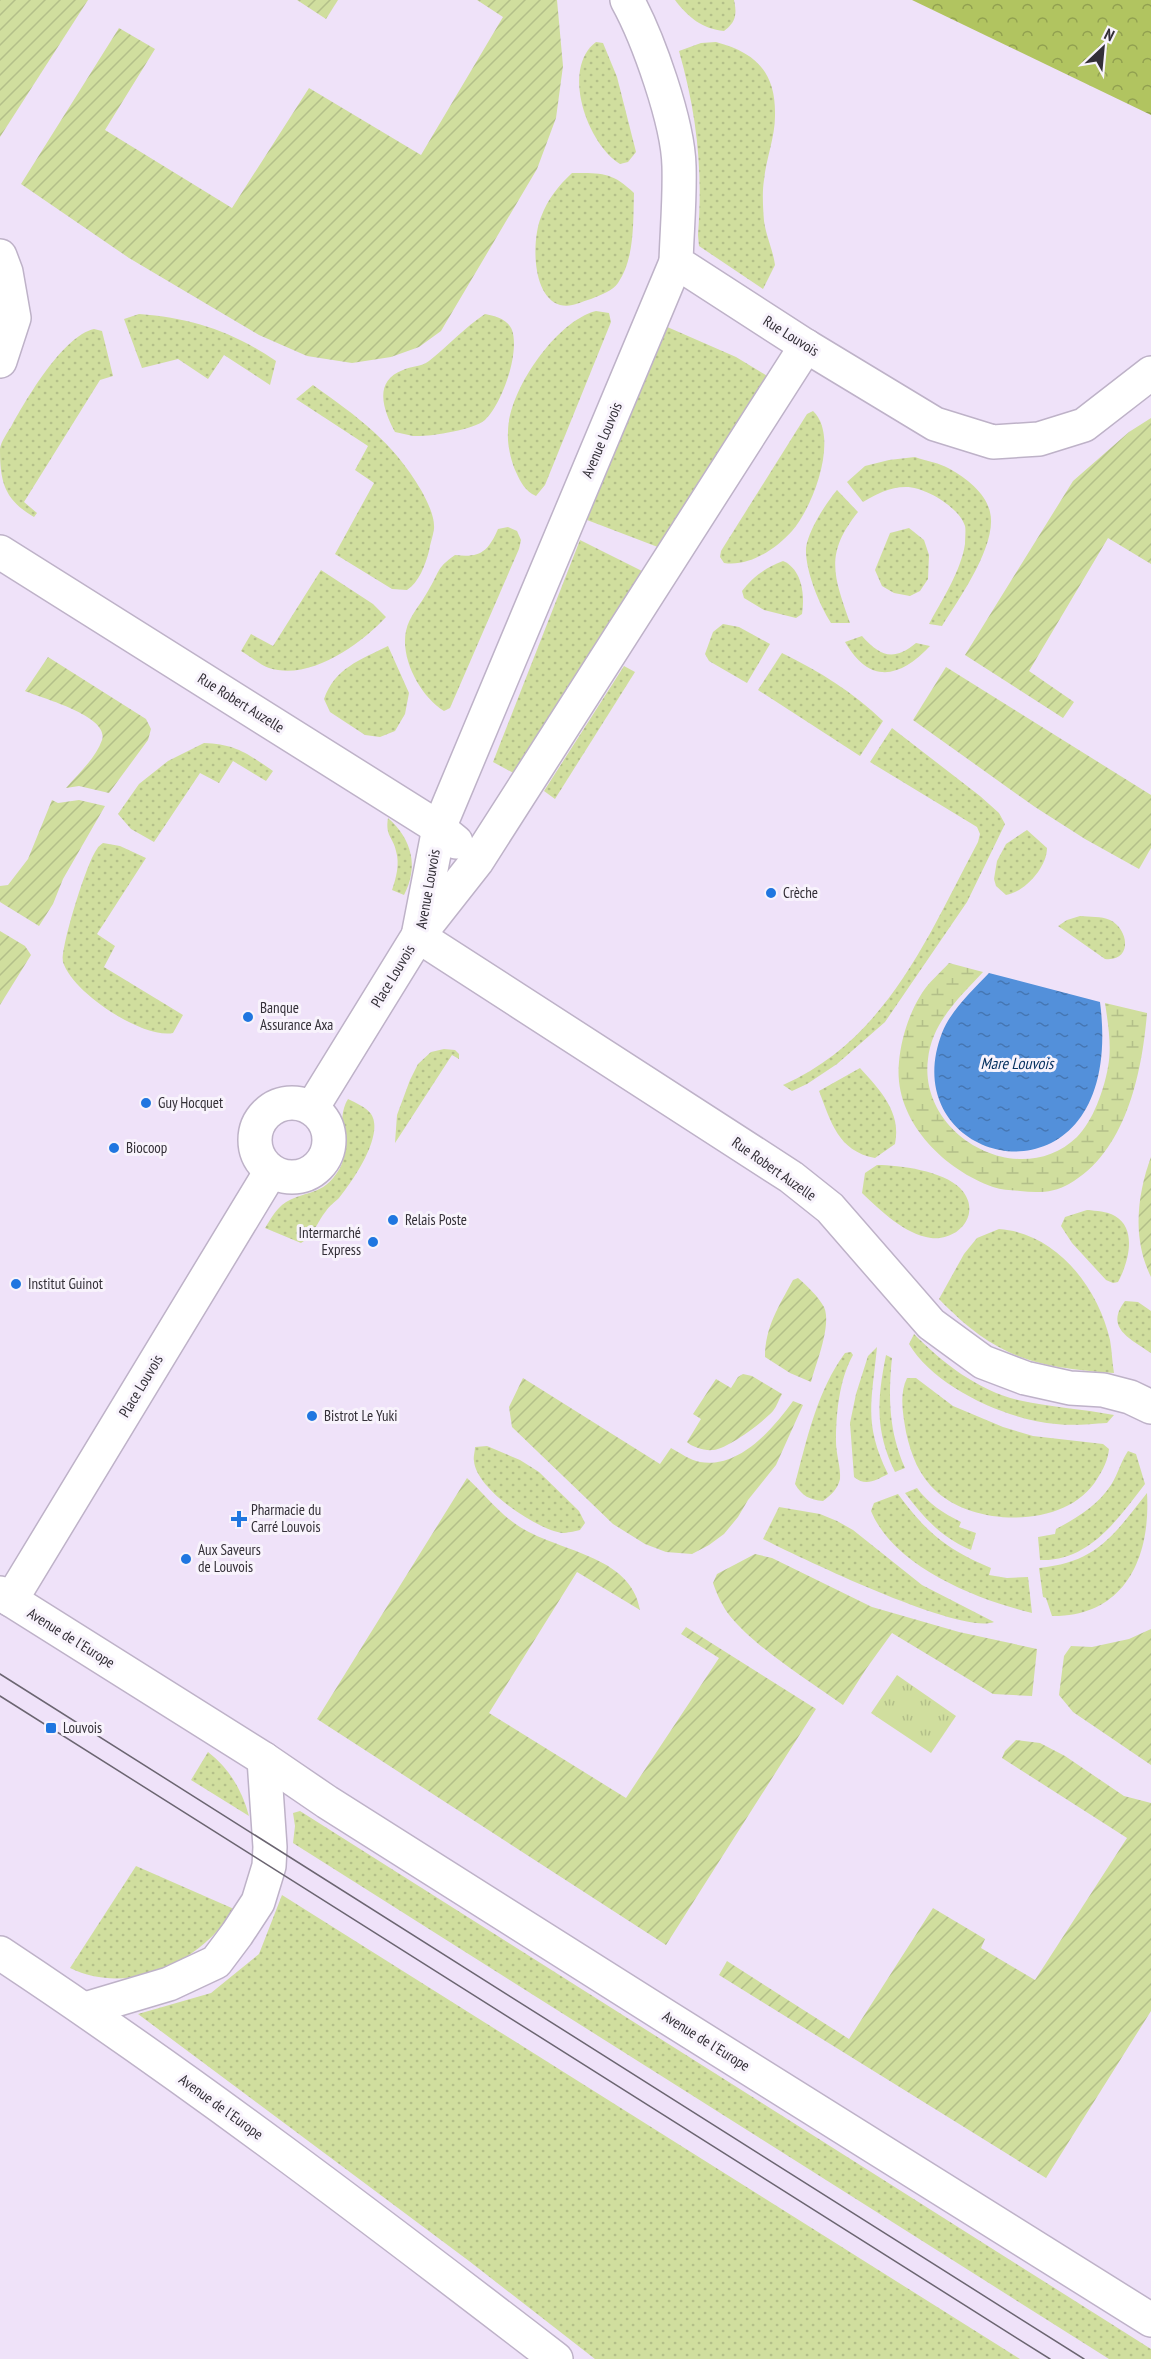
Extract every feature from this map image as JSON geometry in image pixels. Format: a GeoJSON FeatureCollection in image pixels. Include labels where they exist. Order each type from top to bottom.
{"type":"FeatureCollection","features":[{"type":"Feature","properties":{"kind":"street"},"geometry":{"type":"LineString","coordinates":[[627,0],[652,58],[669,110],[679,164],[676,262]]}},
{"type":"Feature","properties":{"kind":"street"},"geometry":{"type":"LineString","coordinates":[[0,256],[6,272],[14,318],[0,361]]}},
{"type":"Feature","properties":{"kind":"street","name":"Rue Louvois"},"geometry":{"type":"LineString","coordinates":[[676,262],[806,346],[935,424],[993,442],[1039,439],[1084,425],[1151,373]]}},
{"type":"Feature","properties":{"kind":"street","name":"Avenue Louvois"},"geometry":{"type":"LineString","coordinates":[[418,936],[440,828],[676,262]]}},
{"type":"Feature","properties":{"kind":"street","name":"Avenue Louvois"},"geometry":{"type":"LineString","coordinates":[[418,936],[477,861],[806,346]]}},
{"type":"Feature","properties":{"kind":"street","name":"Rue Robert Auzelle"},"geometry":{"type":"LineString","coordinates":[[0,552],[440,828],[477,861]]}},
{"type":"Feature","properties":{"kind":"street","name":"Rue Robert Auzelle"},"geometry":{"type":"LineString","coordinates":[[418,936],[790,1177],[830,1208],[932,1324],[983,1362],[1025,1378],[1070,1388],[1103,1390],[1130,1396],[1151,1407]]}},
{"type":"Feature","properties":{"kind":"street","name":"Place Louvois"},"geometry":{"type":"LineString","coordinates":[[312,1108],[418,936]]}},
{"type":"Feature","properties":{"kind":"street"},"geometry":{"type":"LineString","coordinates":[[288,1103],[312,1108],[328,1126],[328,1150],[324,1161],[305,1176],[281,1176],[271,1171],[261,1162],[256,1150],[255,1137],[258,1124],[265,1114],[276,1106],[288,1103]]}},
{"type":"Feature","properties":{"kind":"street","name":"Place Louvois"},"geometry":{"type":"LineString","coordinates":[[5,1596],[271,1171]]}},
{"type":"Feature","properties":{"kind":"street","name":"Avenue de l'Europe"},"geometry":{"type":"LineString","coordinates":[[5,1596],[667,2017],[1151,2320]]}},
{"type":"Feature","properties":{"kind":"street"},"geometry":{"type":"LineString","coordinates":[[85,2009],[170,1984],[216,1962],[237,1934],[258,1902],[269,1866],[270,1847],[264,1759]]}},
{"type":"Feature","properties":{"kind":"street","name":"Avenue de l'Europe"},"geometry":{"type":"LineString","coordinates":[[0,1953],[85,2009],[330,2185],[556,2359]]}},
{"type":"Feature","properties":{"kind":"green space"},"geometry":{"type":"Polygon","coordinates":[[[0,0],[88,0],[0,137],[0,0]]]}},
{"type":"Feature","properties":{"kind":"green space"},"geometry":{"type":"Polygon","coordinates":[[[297,0],[338,0],[326,19],[297,0]]]}},
{"type":"Feature","properties":{"kind":"green space"},"geometry":{"type":"Polygon","coordinates":[[[477,0],[557,0],[563,66],[556,118],[537,169],[441,331],[419,347],[391,357],[352,363],[307,356],[259,335],[129,258],[21,184],[119,28],[155,49],[105,130],[232,208],[309,88],[421,155],[503,17],[477,0]]]}},
{"type":"Feature","properties":{"kind":"green space"},"geometry":{"type":"Polygon","coordinates":[[[675,0],[734,0],[735,17],[724,31],[716,30],[690,17],[675,0]]]}},
{"type":"Feature","properties":{"kind":"green space"},"geometry":{"type":"Polygon","coordinates":[[[912,0],[1151,0],[1151,115],[912,0]]]}},
{"type":"Feature","properties":{"kind":"green space"},"geometry":{"type":"Polygon","coordinates":[[[596,42],[603,43],[617,77],[636,152],[628,162],[620,164],[598,141],[582,106],[579,87],[580,70],[585,54],[596,42]]]}},
{"type":"Feature","properties":{"kind":"green space"},"geometry":{"type":"Polygon","coordinates":[[[716,42],[743,52],[753,59],[768,77],[772,88],[775,124],[765,172],[763,200],[765,227],[775,265],[763,289],[699,246],[700,187],[697,142],[690,97],[679,51],[701,43],[716,42]]]}},
{"type":"Feature","properties":{"kind":"green space"},"geometry":{"type":"Polygon","coordinates":[[[572,173],[591,173],[613,177],[634,193],[633,228],[628,262],[616,286],[591,299],[564,306],[550,300],[544,291],[536,266],[535,252],[538,227],[547,204],[572,173]]]}},
{"type":"Feature","properties":{"kind":"green space"},"geometry":{"type":"Polygon","coordinates":[[[596,311],[609,313],[611,322],[545,485],[536,496],[524,486],[512,463],[508,437],[510,415],[525,378],[551,343],[565,328],[581,317],[596,311]]]}},
{"type":"Feature","properties":{"kind":"green space"},"geometry":{"type":"Polygon","coordinates":[[[139,314],[194,323],[227,334],[260,351],[276,361],[270,385],[224,355],[208,379],[178,359],[142,368],[124,319],[139,314]]]}},
{"type":"Feature","properties":{"kind":"green space"},"geometry":{"type":"Polygon","coordinates":[[[485,314],[508,323],[512,330],[514,352],[503,391],[485,420],[471,427],[429,435],[413,436],[395,432],[384,406],[383,397],[387,381],[403,370],[429,361],[485,314]]]}},
{"type":"Feature","properties":{"kind":"green space"},"geometry":{"type":"Polygon","coordinates":[[[665,326],[736,357],[769,377],[663,549],[587,520],[665,326]]]}},
{"type":"Feature","properties":{"kind":"green space"},"geometry":{"type":"Polygon","coordinates":[[[94,329],[102,331],[113,376],[100,380],[24,502],[37,513],[34,517],[16,504],[6,489],[1,472],[0,449],[27,400],[58,355],[82,334],[94,329]]]}},
{"type":"Feature","properties":{"kind":"green space"},"geometry":{"type":"Polygon","coordinates":[[[313,385],[360,420],[386,444],[410,473],[428,504],[432,514],[434,532],[421,573],[407,590],[392,589],[335,554],[374,483],[355,470],[368,446],[296,399],[313,385]]]}},
{"type":"Feature","properties":{"kind":"green space"},"geometry":{"type":"Polygon","coordinates":[[[813,411],[821,423],[824,454],[815,489],[800,520],[786,538],[770,550],[743,562],[724,563],[720,557],[721,551],[807,414],[813,411]]]}},
{"type":"Feature","properties":{"kind":"green space"},"geometry":{"type":"Polygon","coordinates":[[[1151,418],[1151,564],[1108,538],[1029,671],[1074,702],[1063,718],[965,655],[1073,481],[1129,432],[1151,418]]]}},
{"type":"Feature","properties":{"kind":"green space"},"geometry":{"type":"Polygon","coordinates":[[[915,457],[942,465],[962,477],[980,492],[990,512],[991,525],[983,555],[967,587],[942,626],[929,624],[960,565],[965,544],[965,526],[962,519],[949,505],[922,490],[906,487],[894,488],[863,502],[847,482],[865,466],[915,457]]]}},
{"type":"Feature","properties":{"kind":"green space"},"geometry":{"type":"Polygon","coordinates":[[[837,490],[858,512],[840,541],[835,566],[850,623],[831,623],[814,587],[806,557],[807,541],[823,510],[837,490]]]}},
{"type":"Feature","properties":{"kind":"green space"},"geometry":{"type":"Polygon","coordinates":[[[508,527],[517,531],[521,540],[519,549],[450,708],[444,711],[428,697],[414,676],[406,653],[406,631],[412,615],[444,564],[455,555],[482,552],[491,543],[498,529],[508,527]]]}},
{"type":"Feature","properties":{"kind":"green space"},"geometry":{"type":"Polygon","coordinates":[[[909,528],[924,540],[929,555],[928,579],[920,591],[910,596],[894,593],[882,586],[875,570],[890,533],[909,528]]]}},
{"type":"Feature","properties":{"kind":"green space"},"geometry":{"type":"Polygon","coordinates":[[[580,540],[646,573],[519,776],[493,762],[580,540]]]}},
{"type":"Feature","properties":{"kind":"green space"},"geometry":{"type":"Polygon","coordinates":[[[783,561],[794,570],[801,583],[802,614],[796,618],[764,610],[744,598],[742,591],[760,573],[783,561]]]}},
{"type":"Feature","properties":{"kind":"green space"},"geometry":{"type":"Polygon","coordinates":[[[321,570],[373,604],[386,617],[363,639],[348,649],[317,665],[301,669],[285,671],[269,668],[241,651],[251,634],[273,646],[321,570]]]}},
{"type":"Feature","properties":{"kind":"green space"},"geometry":{"type":"Polygon","coordinates":[[[723,624],[739,627],[770,644],[747,683],[709,661],[705,654],[713,632],[723,624]]]}},
{"type":"Feature","properties":{"kind":"green space"},"geometry":{"type":"Polygon","coordinates":[[[862,636],[875,648],[887,654],[900,653],[916,643],[930,646],[908,665],[897,670],[875,671],[855,656],[845,642],[862,636]]]}},
{"type":"Feature","properties":{"kind":"green space"},"geometry":{"type":"Polygon","coordinates":[[[388,646],[409,693],[405,714],[395,731],[380,737],[365,735],[330,712],[324,699],[329,688],[342,672],[388,646]]]}},
{"type":"Feature","properties":{"kind":"green space"},"geometry":{"type":"Polygon","coordinates":[[[782,653],[835,683],[883,721],[860,756],[758,690],[782,653]]]}},
{"type":"Feature","properties":{"kind":"green space"},"geometry":{"type":"Polygon","coordinates":[[[48,657],[146,719],[151,729],[148,740],[109,793],[79,786],[66,788],[96,753],[102,740],[102,731],[96,723],[72,709],[25,691],[48,657]]]}},
{"type":"Feature","properties":{"kind":"green space"},"geometry":{"type":"Polygon","coordinates":[[[624,666],[635,672],[555,799],[544,791],[624,666]]]}},
{"type":"Feature","properties":{"kind":"green space"},"geometry":{"type":"Polygon","coordinates":[[[946,667],[1151,795],[1151,848],[1139,869],[1085,839],[1035,807],[913,720],[946,667]]]}},
{"type":"Feature","properties":{"kind":"green space"},"geometry":{"type":"Polygon","coordinates":[[[892,728],[980,796],[999,813],[1005,824],[967,902],[885,1022],[837,1064],[792,1091],[783,1085],[819,1065],[850,1041],[877,1013],[901,982],[922,948],[978,842],[980,834],[977,827],[870,762],[892,728]]]}},
{"type":"Feature","properties":{"kind":"green space"},"geometry":{"type":"Polygon","coordinates":[[[204,743],[233,748],[249,755],[273,771],[266,781],[233,761],[219,783],[200,773],[154,842],[131,829],[118,814],[139,784],[168,761],[204,743]]]}},
{"type":"Feature","properties":{"kind":"green space"},"geometry":{"type":"Polygon","coordinates":[[[52,800],[58,803],[79,800],[105,806],[39,926],[0,902],[0,886],[8,885],[28,859],[52,800]]]}},
{"type":"Feature","properties":{"kind":"green space"},"geometry":{"type":"Polygon","coordinates":[[[388,818],[403,835],[411,854],[411,874],[404,895],[392,890],[398,861],[395,846],[388,833],[388,818]]]}},
{"type":"Feature","properties":{"kind":"green space"},"geometry":{"type":"Polygon","coordinates":[[[1027,830],[1047,848],[1046,855],[1034,878],[1020,889],[1006,895],[996,886],[994,879],[997,861],[1006,844],[1027,830]]]}},
{"type":"Feature","properties":{"kind":"green space"},"geometry":{"type":"Polygon","coordinates":[[[103,843],[120,846],[146,858],[97,934],[115,946],[104,967],[183,1015],[173,1033],[144,1029],[110,1011],[80,987],[63,962],[70,924],[81,887],[98,847],[103,843]]]}},
{"type":"Feature","properties":{"kind":"green space"},"geometry":{"type":"Polygon","coordinates":[[[1080,916],[1103,918],[1116,924],[1121,930],[1125,944],[1120,955],[1114,959],[1105,959],[1058,926],[1080,916]]]}},
{"type":"Feature","properties":{"kind":"green space"},"geometry":{"type":"Polygon","coordinates":[[[0,931],[25,946],[31,955],[0,1005],[0,931]]]}},
{"type":"Feature","properties":{"kind":"green space"},"geometry":{"type":"Polygon","coordinates":[[[949,963],[983,972],[948,1011],[935,1033],[928,1059],[929,1087],[939,1111],[956,1132],[977,1148],[1002,1157],[1028,1159],[1054,1153],[1077,1137],[1093,1114],[1106,1076],[1110,1043],[1105,1003],[1147,1013],[1141,1061],[1128,1109],[1105,1152],[1089,1170],[1069,1184],[1051,1191],[1039,1192],[993,1187],[974,1179],[940,1155],[925,1140],[913,1122],[904,1103],[899,1083],[899,1062],[906,1026],[922,993],[949,963]]]}},
{"type":"Feature","properties":{"kind":"green space"},"geometry":{"type":"Polygon","coordinates":[[[444,1049],[455,1050],[459,1054],[459,1059],[452,1055],[395,1143],[397,1115],[418,1064],[431,1052],[444,1049]]]}},
{"type":"Feature","properties":{"kind":"green space"},"geometry":{"type":"Polygon","coordinates":[[[860,1068],[887,1102],[895,1122],[895,1144],[875,1158],[852,1149],[844,1142],[832,1124],[819,1091],[860,1068]]]}},
{"type":"Feature","properties":{"kind":"green space"},"geometry":{"type":"Polygon","coordinates":[[[348,1099],[369,1112],[374,1123],[374,1134],[370,1146],[351,1181],[339,1198],[327,1209],[309,1237],[301,1243],[265,1228],[282,1205],[298,1196],[320,1189],[333,1178],[340,1168],[344,1152],[342,1117],[348,1099]]]}},
{"type":"Feature","properties":{"kind":"green space"},"geometry":{"type":"Polygon","coordinates":[[[1151,1157],[1151,1277],[1141,1248],[1139,1217],[1142,1186],[1151,1157]]]}},
{"type":"Feature","properties":{"kind":"green space"},"geometry":{"type":"Polygon","coordinates":[[[877,1165],[921,1170],[952,1182],[967,1197],[969,1215],[965,1223],[959,1230],[942,1238],[921,1236],[902,1227],[862,1193],[865,1173],[877,1165]]]}},
{"type":"Feature","properties":{"kind":"green space"},"geometry":{"type":"Polygon","coordinates":[[[1087,1210],[1112,1214],[1127,1229],[1128,1257],[1118,1282],[1113,1283],[1106,1280],[1072,1243],[1061,1226],[1065,1217],[1087,1210]]]}},
{"type":"Feature","properties":{"kind":"green space"},"geometry":{"type":"Polygon","coordinates":[[[999,1229],[1020,1233],[1039,1241],[1056,1252],[1085,1283],[1104,1320],[1110,1340],[1114,1373],[1061,1367],[1018,1356],[979,1335],[939,1299],[964,1254],[977,1238],[999,1229]]]}},
{"type":"Feature","properties":{"kind":"green space"},"geometry":{"type":"Polygon","coordinates":[[[798,1278],[819,1299],[826,1315],[825,1334],[811,1382],[790,1373],[765,1357],[767,1336],[774,1317],[793,1280],[798,1278]]]}},
{"type":"Feature","properties":{"kind":"green space"},"geometry":{"type":"Polygon","coordinates":[[[1125,1301],[1138,1302],[1151,1311],[1151,1353],[1128,1338],[1119,1326],[1117,1319],[1119,1310],[1125,1301]]]}},
{"type":"Feature","properties":{"kind":"green space"},"geometry":{"type":"Polygon","coordinates":[[[914,1334],[962,1374],[989,1390],[1018,1400],[1114,1415],[1107,1423],[1062,1425],[1016,1416],[995,1408],[954,1387],[920,1360],[909,1344],[914,1334]]]}},
{"type":"Feature","properties":{"kind":"green space"},"geometry":{"type":"Polygon","coordinates":[[[877,1347],[871,1411],[872,1425],[880,1456],[888,1474],[863,1482],[854,1477],[850,1423],[868,1356],[877,1347]]]}},
{"type":"Feature","properties":{"kind":"green space"},"geometry":{"type":"Polygon","coordinates":[[[851,1352],[853,1355],[844,1375],[839,1397],[836,1447],[840,1470],[839,1483],[826,1499],[814,1500],[807,1497],[795,1484],[820,1399],[835,1368],[845,1353],[851,1352]]]}},
{"type":"Feature","properties":{"kind":"green space"},"geometry":{"type":"Polygon","coordinates":[[[886,1355],[892,1358],[891,1414],[896,1441],[905,1468],[895,1472],[881,1429],[881,1386],[886,1355]]]}},
{"type":"Feature","properties":{"kind":"green space"},"geometry":{"type":"Polygon","coordinates":[[[743,1374],[752,1376],[782,1394],[773,1411],[762,1422],[727,1445],[706,1450],[689,1444],[687,1442],[701,1419],[693,1414],[716,1379],[731,1388],[738,1377],[743,1374]]]}},
{"type":"Feature","properties":{"kind":"green space"},"geometry":{"type":"Polygon","coordinates":[[[523,1378],[660,1464],[671,1448],[700,1462],[714,1463],[728,1459],[754,1445],[776,1423],[793,1401],[803,1405],[776,1465],[724,1534],[692,1554],[666,1552],[645,1544],[613,1524],[512,1427],[509,1407],[523,1378]]]}},
{"type":"Feature","properties":{"kind":"green space"},"geometry":{"type":"Polygon","coordinates":[[[907,1378],[916,1378],[953,1406],[1003,1427],[1033,1436],[1103,1444],[1109,1449],[1105,1465],[1097,1479],[1083,1495],[1065,1507],[1044,1514],[998,1517],[954,1504],[931,1486],[910,1449],[902,1398],[907,1378]]]}},
{"type":"Feature","properties":{"kind":"green space"},"geometry":{"type":"Polygon","coordinates":[[[487,1446],[520,1460],[539,1472],[579,1511],[585,1523],[580,1530],[562,1533],[551,1530],[523,1516],[496,1495],[477,1472],[474,1461],[475,1447],[487,1446]]]}},
{"type":"Feature","properties":{"kind":"green space"},"geometry":{"type":"Polygon","coordinates":[[[1128,1451],[1136,1454],[1145,1484],[1124,1511],[1101,1536],[1088,1546],[1057,1559],[1040,1560],[1038,1537],[1055,1534],[1056,1529],[1079,1516],[1100,1499],[1111,1485],[1128,1451]]]}},
{"type":"Feature","properties":{"kind":"green space"},"geometry":{"type":"Polygon","coordinates":[[[467,1478],[497,1509],[517,1525],[533,1534],[590,1557],[622,1577],[634,1591],[640,1610],[577,1572],[489,1713],[626,1798],[719,1658],[681,1634],[686,1627],[816,1709],[666,1945],[317,1719],[467,1478]]]}},
{"type":"Feature","properties":{"kind":"green space"},"geometry":{"type":"Polygon","coordinates":[[[917,1488],[937,1508],[961,1522],[959,1527],[976,1533],[971,1550],[942,1533],[905,1493],[917,1488]]]}},
{"type":"Feature","properties":{"kind":"green space"},"geometry":{"type":"Polygon","coordinates":[[[1147,1493],[1144,1541],[1128,1580],[1114,1595],[1097,1607],[1077,1614],[1052,1616],[1046,1598],[1043,1597],[1039,1568],[1076,1560],[1090,1553],[1113,1534],[1147,1493]]]}},
{"type":"Feature","properties":{"kind":"green space"},"geometry":{"type":"Polygon","coordinates":[[[898,1494],[928,1530],[949,1547],[991,1568],[989,1575],[1007,1578],[1028,1577],[1032,1613],[963,1590],[940,1578],[898,1549],[882,1531],[871,1511],[874,1503],[898,1494]]]}},
{"type":"Feature","properties":{"kind":"green space"},"geometry":{"type":"Polygon","coordinates":[[[779,1507],[820,1514],[837,1521],[853,1530],[922,1585],[994,1622],[976,1623],[916,1606],[844,1577],[763,1539],[779,1507]]]}},
{"type":"Feature","properties":{"kind":"green space"},"geometry":{"type":"Polygon","coordinates":[[[755,1554],[772,1558],[872,1607],[959,1632],[1037,1649],[1032,1696],[993,1694],[892,1633],[843,1705],[753,1640],[730,1616],[718,1596],[713,1583],[717,1574],[755,1554]]]}},
{"type":"Feature","properties":{"kind":"green space"},"geometry":{"type":"Polygon","coordinates":[[[1151,1629],[1151,1765],[1073,1712],[1059,1695],[1064,1656],[1071,1646],[1092,1647],[1129,1639],[1151,1629]]]}},
{"type":"Feature","properties":{"kind":"green space"},"geometry":{"type":"Polygon","coordinates":[[[897,1675],[956,1716],[931,1753],[871,1713],[897,1675]]]}},
{"type":"Feature","properties":{"kind":"green space"},"geometry":{"type":"Polygon","coordinates":[[[1016,1740],[1040,1743],[1065,1756],[1124,1796],[1151,1803],[1151,2011],[1046,2178],[719,1975],[727,1961],[849,2039],[933,1908],[985,1939],[981,1948],[1035,1980],[1127,1838],[1002,1758],[1005,1751],[1016,1740]]]}},
{"type":"Feature","properties":{"kind":"green space"},"geometry":{"type":"Polygon","coordinates":[[[208,1752],[234,1780],[249,1816],[191,1780],[208,1752]]]}},
{"type":"Feature","properties":{"kind":"green space"},"geometry":{"type":"Polygon","coordinates":[[[300,1811],[1151,2349],[1151,2359],[1109,2359],[293,1843],[295,1826],[293,1813],[300,1811]]]}},
{"type":"Feature","properties":{"kind":"green space"},"geometry":{"type":"Polygon","coordinates":[[[136,1866],[234,1909],[203,1945],[183,1959],[162,1969],[140,1976],[116,1978],[93,1976],[70,1968],[136,1866]]]}},
{"type":"Feature","properties":{"kind":"green space"},"geometry":{"type":"Polygon","coordinates":[[[282,1895],[1020,2359],[595,2359],[469,2261],[138,2014],[211,1993],[259,1954],[282,1895]]]}},
{"type":"Feature","properties":{"kind":"water","name":"Mare Louvois"},"geometry":{"type":"Polygon","coordinates":[[[989,973],[1100,1002],[1099,1072],[1080,1119],[1048,1144],[1012,1151],[976,1142],[948,1117],[935,1080],[942,1033],[946,1025],[962,1001],[989,973]]]}},
{"type":"Feature","properties":{"kind":"tram line"},"geometry":{"type":"LineString","coordinates":[[0,1674],[1084,2359]]}},
{"type":"Feature","properties":{"kind":"tram line"},"geometry":{"type":"LineString","coordinates":[[0,1696],[1050,2359]]}},
{"type":"Feature","properties":{"kind":"place","name":"Crèche"},"geometry":{"type":"Point","coordinates":[771,893]}},
{"type":"Feature","properties":{"kind":"place","name":"Banque Assurance Axa"},"geometry":{"type":"Point","coordinates":[248,1017]}},
{"type":"Feature","properties":{"kind":"place","name":"Guy Hocquet"},"geometry":{"type":"Point","coordinates":[146,1103]}},
{"type":"Feature","properties":{"kind":"place","name":"Biocoop"},"geometry":{"type":"Point","coordinates":[114,1148]}},
{"type":"Feature","properties":{"kind":"place","name":"Relais Poste"},"geometry":{"type":"Point","coordinates":[393,1220]}},
{"type":"Feature","properties":{"kind":"place","name":"Intermarché Express"},"geometry":{"type":"Point","coordinates":[373,1242]}},
{"type":"Feature","properties":{"kind":"place","name":"Institut Guinot"},"geometry":{"type":"Point","coordinates":[16,1284]}},
{"type":"Feature","properties":{"kind":"place","name":"Bistrot Le Yuki"},"geometry":{"type":"Point","coordinates":[312,1416]}},
{"type":"Feature","properties":{"kind":"place","name":"Pharmacie du Carré Louvois"},"geometry":{"type":"Point","coordinates":[239,1519]}},
{"type":"Feature","properties":{"kind":"place","name":"Aux Saveurs de Louvois"},"geometry":{"type":"Point","coordinates":[186,1559]}},
{"type":"Feature","properties":{"kind":"place","name":"Louvois"},"geometry":{"type":"Point","coordinates":[51,1728]}}]}
